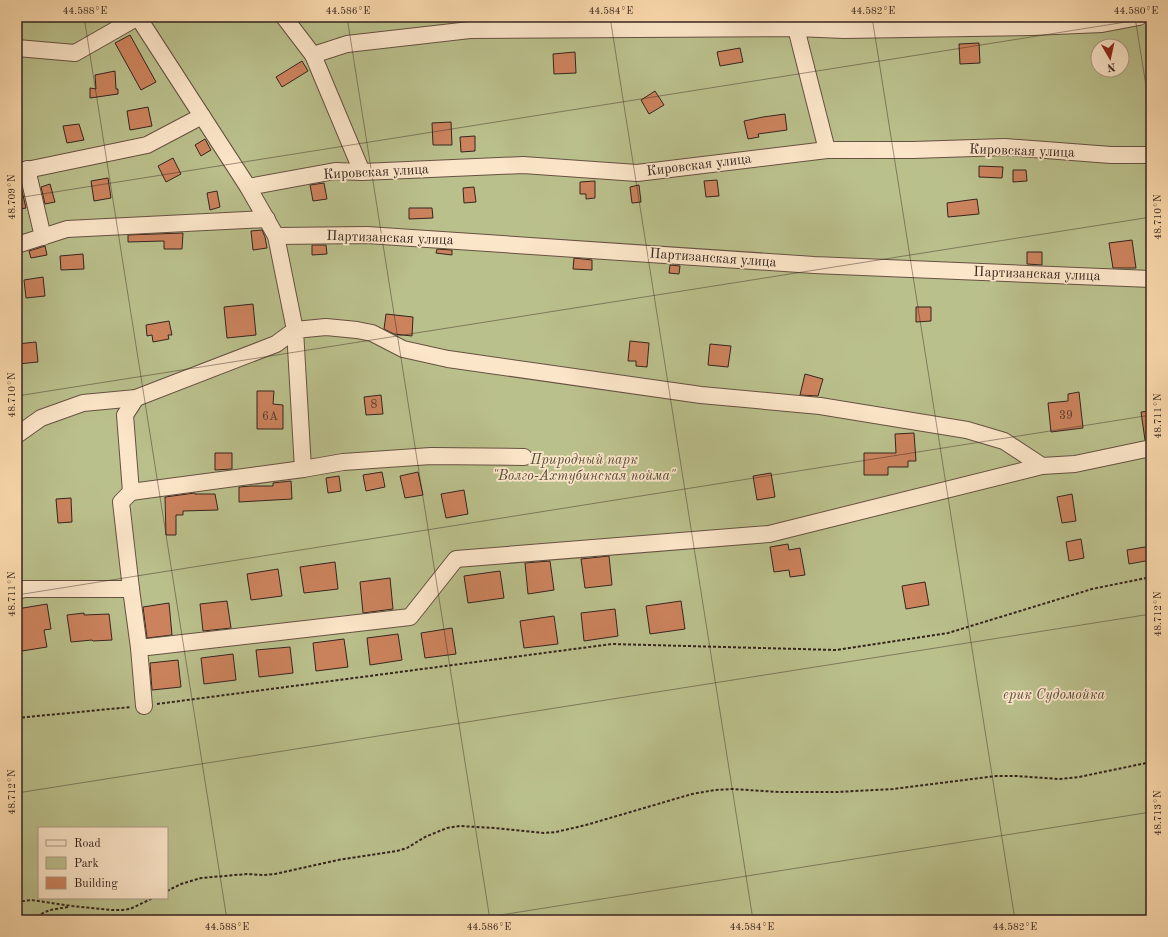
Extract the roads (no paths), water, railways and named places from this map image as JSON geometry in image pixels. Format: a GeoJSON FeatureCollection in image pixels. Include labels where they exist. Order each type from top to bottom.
{"type":"FeatureCollection","features":[{"type":"Feature","properties":{"kind":"street"},"geometry":{"type":"LineString","coordinates":[[17,48],[75,53],[138,17],[248,187],[276,236],[295,330],[304,469]]}},
{"type":"Feature","properties":{"kind":"street"},"geometry":{"type":"LineString","coordinates":[[284,17],[313,55],[362,172]]}},
{"type":"Feature","properties":{"kind":"street"},"geometry":{"type":"LineString","coordinates":[[313,55],[347,44],[470,30],[793,23],[844,30],[1032,27],[1102,24],[1139,17]]}},
{"type":"Feature","properties":{"kind":"street"},"geometry":{"type":"LineString","coordinates":[[793,23],[827,150]]}},
{"type":"Feature","properties":{"kind":"street"},"geometry":{"type":"LineString","coordinates":[[43,237],[22,170],[147,145],[202,116]]}},
{"type":"Feature","properties":{"kind":"street","name":"Кировская улица"},"geometry":{"type":"LineString","coordinates":[[248,187],[335,171],[362,172],[523,165],[637,173],[827,150],[913,150],[1005,147],[1111,155],[1151,155]]}},
{"type":"Feature","properties":{"kind":"street"},"geometry":{"type":"LineString","coordinates":[[17,245],[67,229],[267,219]]}},
{"type":"Feature","properties":{"kind":"street","name":"Партизанская улица"},"geometry":{"type":"LineString","coordinates":[[276,236],[367,235],[814,265],[1151,279]]}},
{"type":"Feature","properties":{"kind":"street"},"geometry":{"type":"LineString","coordinates":[[17,435],[41,418],[83,403],[136,398],[276,344],[295,330],[326,327],[372,333],[403,349],[448,359],[701,395],[820,406],[967,430],[1004,441],[1042,466]]}},
{"type":"Feature","properties":{"kind":"street"},"geometry":{"type":"LineString","coordinates":[[131,492],[125,415],[136,398]]}},
{"type":"Feature","properties":{"kind":"street"},"geometry":{"type":"LineString","coordinates":[[139,648],[410,617],[456,558],[769,534],[1042,466],[1075,464],[1151,448]]}},
{"type":"Feature","properties":{"kind":"street"},"geometry":{"type":"LineString","coordinates":[[144,706],[139,648],[121,502],[131,492],[304,469],[343,462],[424,456],[524,457]]}},
{"type":"Feature","properties":{"kind":"street"},"geometry":{"type":"LineString","coordinates":[[17,591],[24,589],[131,589]]}},
{"type":"Feature","properties":{"kind":"park label","name":"Природный парк \"Волго-Ахтубинская пойма\""},"geometry":{"type":"Point","coordinates":[584,468]}},
{"type":"Feature","properties":{"kind":"park label","name":"ерик Судомойка"},"geometry":{"type":"Point","coordinates":[1054,695]}}]}
